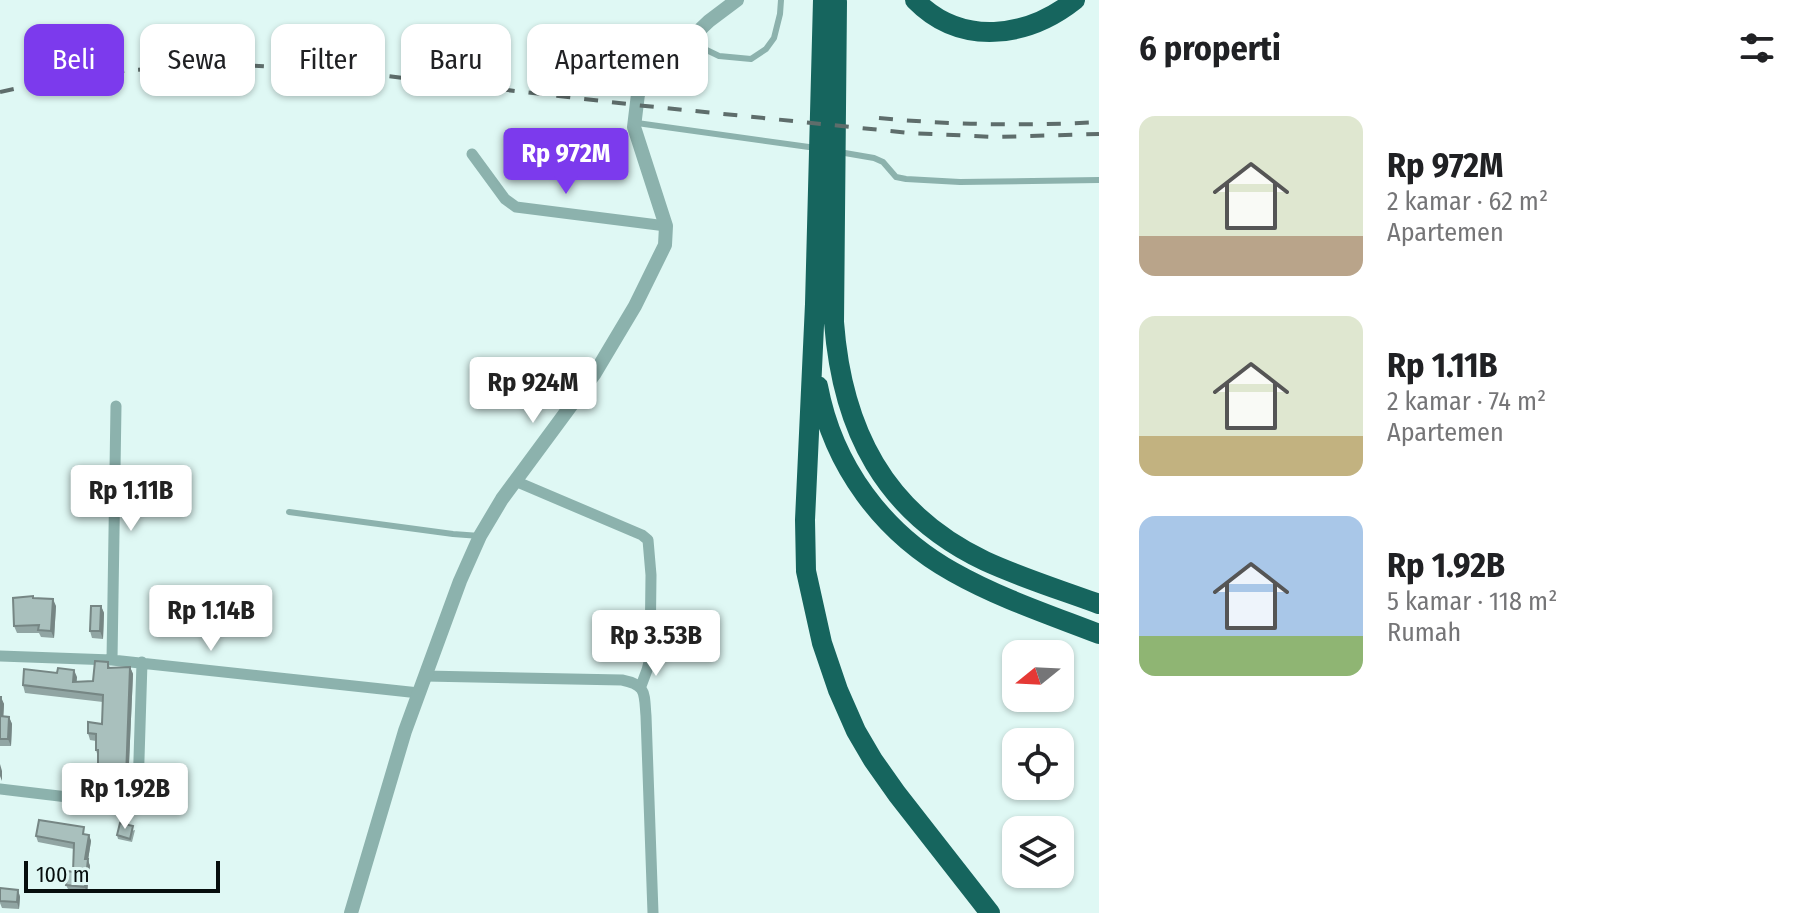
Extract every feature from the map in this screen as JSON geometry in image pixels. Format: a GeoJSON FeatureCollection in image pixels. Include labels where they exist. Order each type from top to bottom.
{"type":"FeatureCollection","features":[{"type":"Feature","properties":{"kind":"highway"},"geometry":{"type":"LineString","coordinates":[[823,0],[829,88]]}},
{"type":"Feature","properties":{"kind":"highway"},"geometry":{"type":"LineString","coordinates":[[837,0],[829,88],[828,154],[834,322],[845,398],[854,424],[891,488],[946,538],[986,561],[1099,604]]}},
{"type":"Feature","properties":{"kind":"highway"},"geometry":{"type":"LineString","coordinates":[[915,0],[952,24],[994,33],[1026,27],[1075,0]]}},
{"type":"Feature","properties":{"kind":"highway"},"geometry":{"type":"LineString","coordinates":[[828,154],[815,304],[805,520],[806,571],[822,643],[856,731],[923,830],[990,913]]}},
{"type":"Feature","properties":{"kind":"highway"},"geometry":{"type":"LineString","coordinates":[[815,304],[816,370],[825,414],[847,468],[879,512],[913,545],[954,572],[1001,595],[1099,634]]}},
{"type":"Feature","properties":{"kind":"street"},"geometry":{"type":"LineString","coordinates":[[706,24],[737,0]]}},
{"type":"Feature","properties":{"kind":"street"},"geometry":{"type":"LineString","coordinates":[[351,913],[379,814],[419,693],[480,536],[502,499],[595,373],[665,245],[666,226],[661,206],[634,127],[638,96]]}},
{"type":"Feature","properties":{"kind":"street"},"geometry":{"type":"LineString","coordinates":[[472,154],[505,199],[516,207],[666,226]]}},
{"type":"Feature","properties":{"kind":"street"},"geometry":{"type":"LineString","coordinates":[[112,660],[116,406]]}},
{"type":"Feature","properties":{"kind":"street"},"geometry":{"type":"LineString","coordinates":[[515,481],[648,540],[651,575],[650,658],[641,686],[646,716],[653,913]]}},
{"type":"Feature","properties":{"kind":"street"},"geometry":{"type":"LineString","coordinates":[[0,656],[142,662],[419,693]]}},
{"type":"Feature","properties":{"kind":"street"},"geometry":{"type":"LineString","coordinates":[[138,791],[142,662]]}},
{"type":"Feature","properties":{"kind":"street"},"geometry":{"type":"LineString","coordinates":[[425,676],[622,680],[641,686]]}},
{"type":"Feature","properties":{"kind":"street"},"geometry":{"type":"LineString","coordinates":[[0,789],[101,801]]}},
{"type":"Feature","properties":{"kind":"lane"},"geometry":{"type":"LineString","coordinates":[[708,51],[719,56],[751,59],[766,49],[774,38],[781,0]]}},
{"type":"Feature","properties":{"kind":"lane"},"geometry":{"type":"LineString","coordinates":[[635,123],[828,154],[874,158],[883,162],[896,177],[906,179],[960,182],[1099,180]]}},
{"type":"Feature","properties":{"kind":"lane"},"geometry":{"type":"LineString","coordinates":[[289,512],[480,536]]}},
{"type":"Feature","properties":{"kind":"building"},"geometry":{"type":"Polygon","coordinates":[[[33,596],[53,599],[51,631],[38,630],[39,625],[14,626],[13,598],[33,596]]]}},
{"type":"Feature","properties":{"kind":"building"},"geometry":{"type":"Polygon","coordinates":[[[91,606],[101,606],[100,631],[90,631],[91,606]]]}},
{"type":"Feature","properties":{"kind":"building"},"geometry":{"type":"Polygon","coordinates":[[[95,661],[108,662],[108,668],[130,667],[126,778],[98,778],[96,734],[88,733],[88,722],[102,724],[103,695],[23,685],[24,669],[57,673],[58,668],[74,670],[73,682],[93,681],[95,661]]]}},
{"type":"Feature","properties":{"kind":"building"},"geometry":{"type":"Polygon","coordinates":[[[0,716],[9,717],[8,739],[0,739],[0,716]]]}},
{"type":"Feature","properties":{"kind":"building"},"geometry":{"type":"Polygon","coordinates":[[[39,820],[84,827],[83,834],[89,835],[85,887],[66,885],[68,871],[73,872],[74,843],[36,836],[39,820]]]}},
{"type":"Feature","properties":{"kind":"building"},"geometry":{"type":"Polygon","coordinates":[[[120,823],[133,826],[130,839],[117,835],[120,823]]]}},
{"type":"Feature","properties":{"kind":"building"},"geometry":{"type":"Polygon","coordinates":[[[0,888],[18,890],[17,902],[0,901],[0,888]]]}},
{"type":"Feature","properties":{"kind":"railway"},"geometry":{"type":"LineString","coordinates":[[0,92],[56,80],[131,70],[243,65],[352,72],[910,133],[995,137],[1099,134]]}},
{"type":"Feature","properties":{"kind":"railway"},"geometry":{"type":"LineString","coordinates":[[879,118],[989,124],[1099,122]]}}]}
